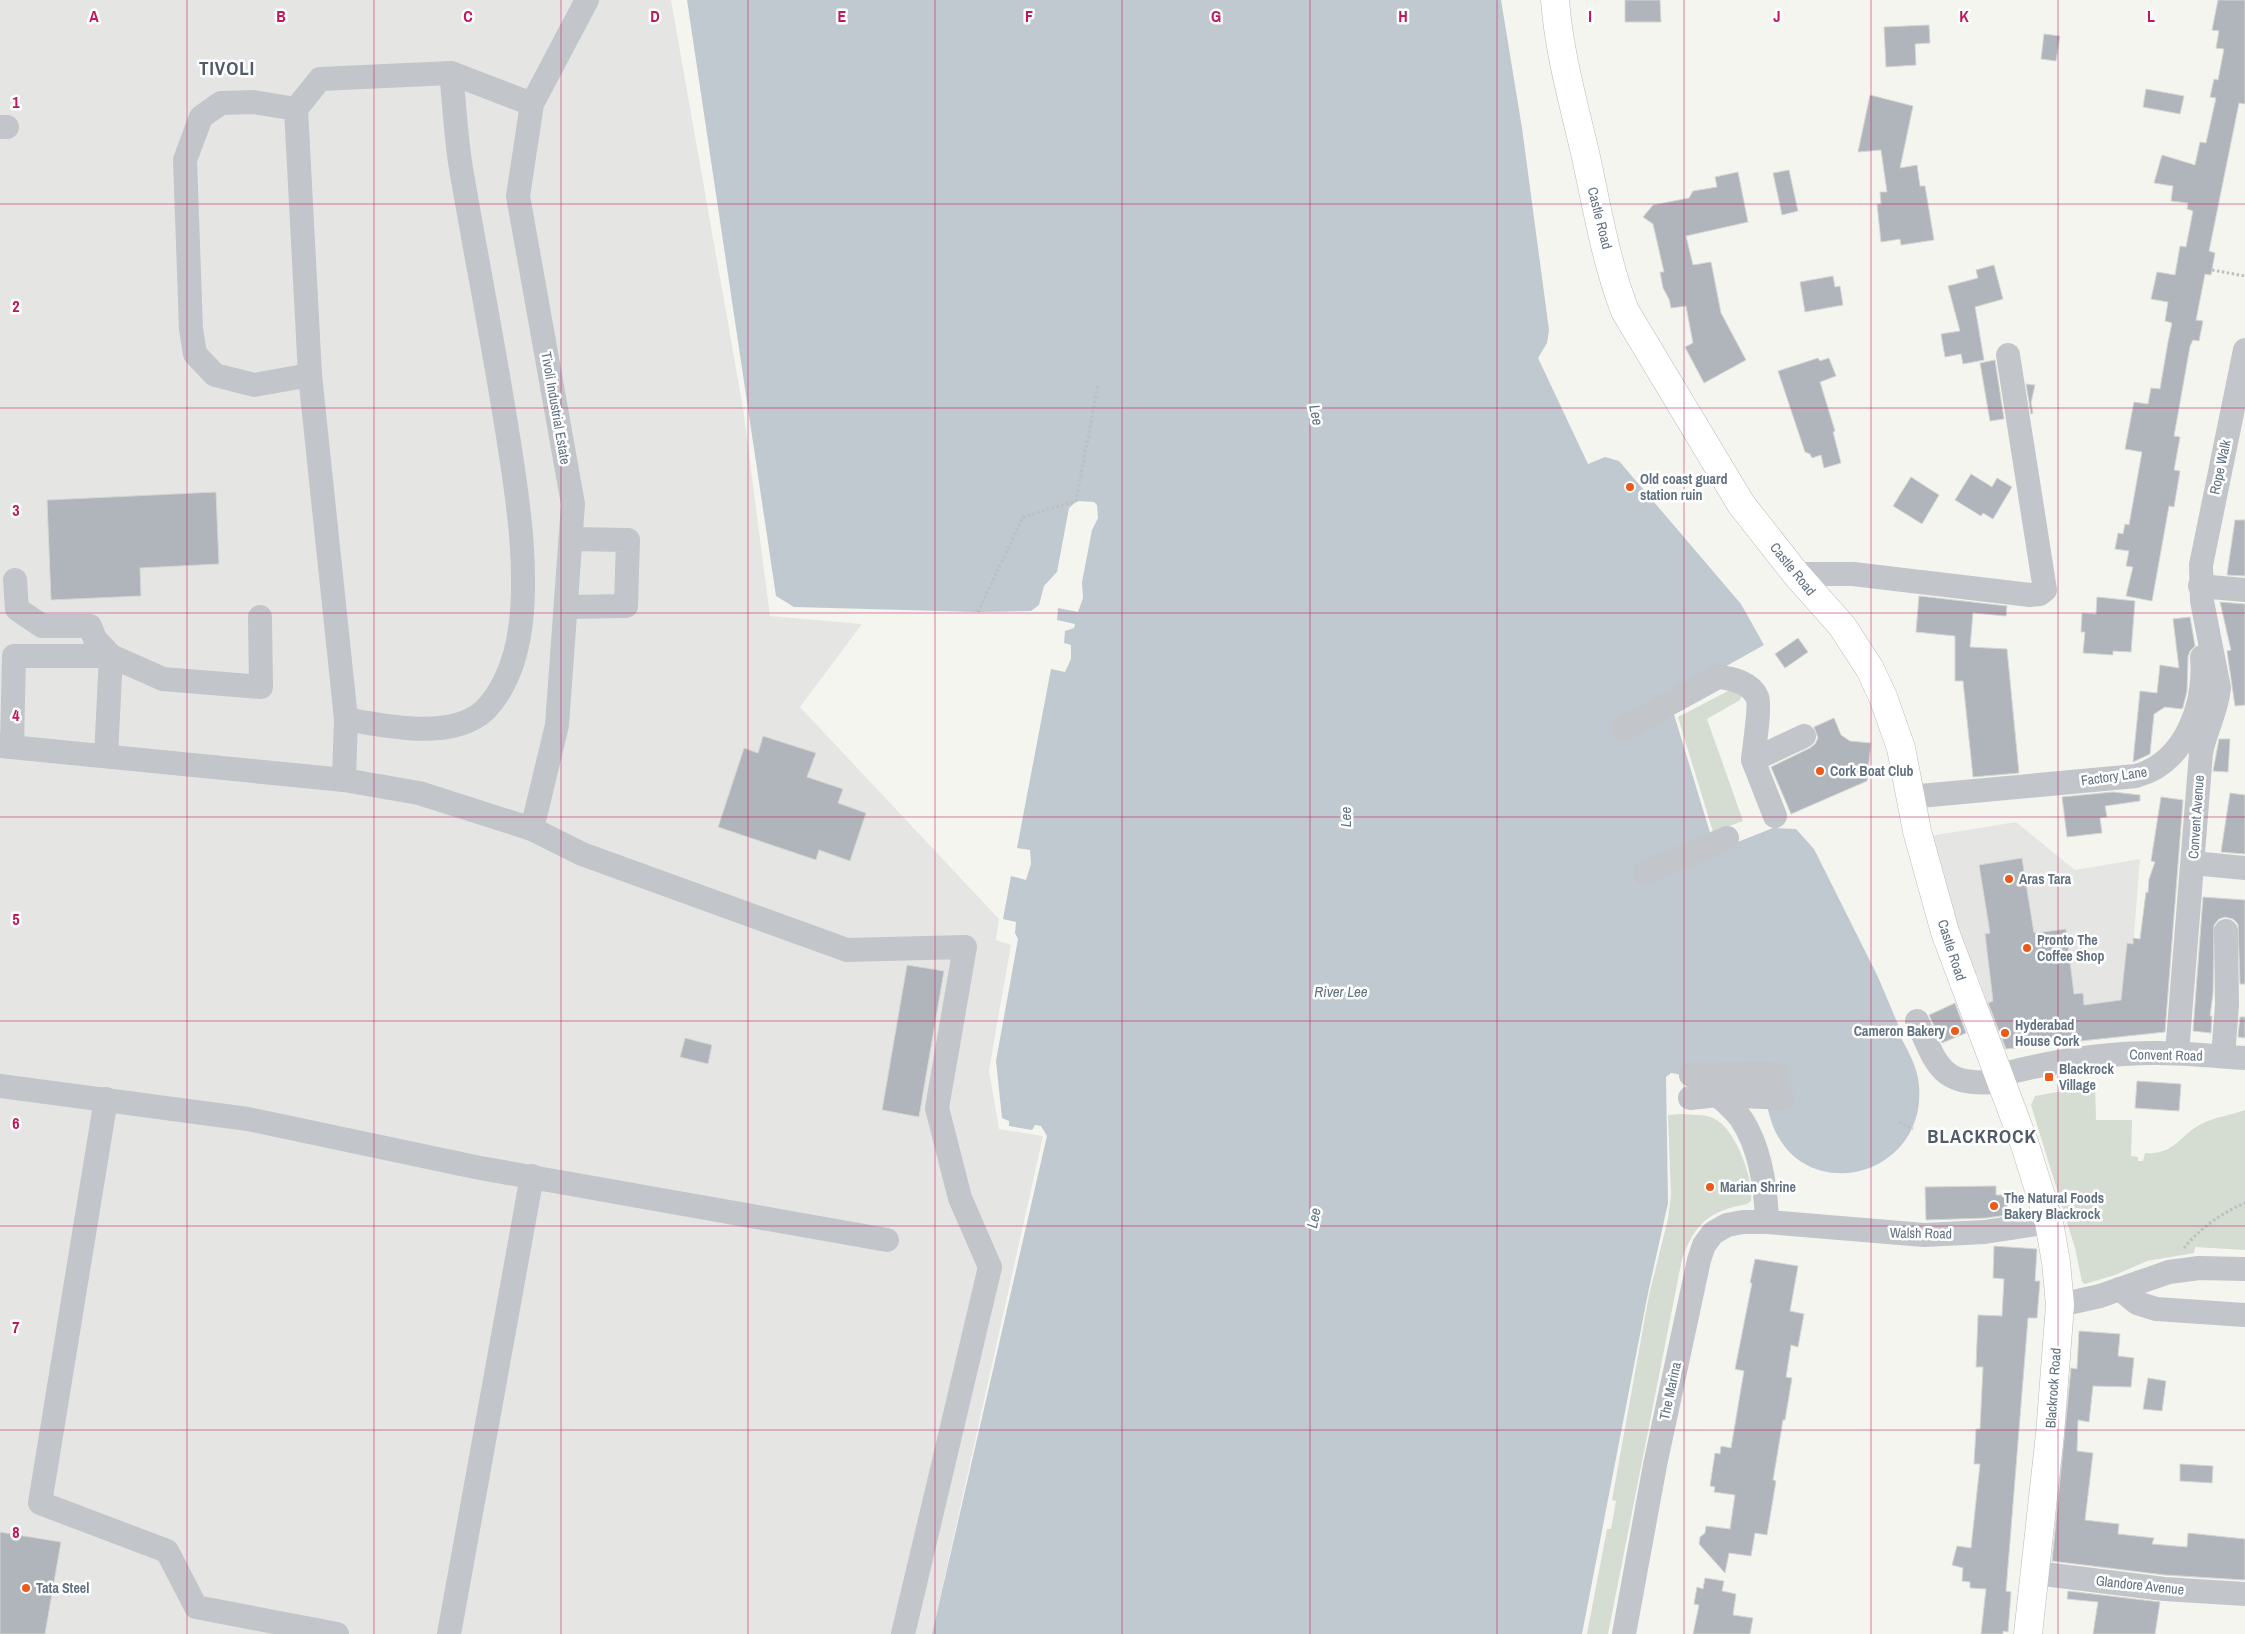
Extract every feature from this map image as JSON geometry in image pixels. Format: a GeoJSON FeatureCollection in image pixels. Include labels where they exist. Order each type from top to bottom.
{"type":"FeatureCollection","features":[{"type":"Feature","properties":{"kind":"main road","name":"Castle Road"},"geometry":{"type":"LineString","coordinates":[[1555,0],[1561,48],[1600,219],[1619,295],[1625,311],[1741,504],[1796,574],[1842,626],[1870,669],[1895,727],[1909,797],[1945,932],[2025,1145]]}},
{"type":"Feature","properties":{"kind":"main road","name":"Blackrock Road"},"geometry":{"type":"LineString","coordinates":[[2025,1145],[2048,1222],[2056,1262],[2060,1305],[2036,1573],[2028,1634]]}},
{"type":"Feature","properties":{"kind":"street","name":"Tivoli Industrial Estate"},"geometry":{"type":"LineString","coordinates":[[532,829],[557,725],[573,504],[518,196],[532,104],[587,0]]}},
{"type":"Feature","properties":{"kind":"street"},"geometry":{"type":"LineString","coordinates":[[346,719],[376,724],[429,728],[455,725],[476,717],[493,700],[506,678],[515,654],[522,597],[521,557],[514,470],[493,342],[462,178],[451,73]]}},
{"type":"Feature","properties":{"kind":"street"},"geometry":{"type":"LineString","coordinates":[[344,780],[346,719],[310,375],[296,109],[320,79],[451,73],[532,104]]}},
{"type":"Feature","properties":{"kind":"street"},"geometry":{"type":"LineString","coordinates":[[296,109],[253,102],[221,103],[201,117],[185,160],[191,329],[195,354],[216,375],[254,385],[310,375]]}},
{"type":"Feature","properties":{"kind":"street","name":"Rope Walk"},"geometry":{"type":"LineString","coordinates":[[2200,586],[2205,543],[2245,350]]}},
{"type":"Feature","properties":{"kind":"street"},"geometry":{"type":"LineString","coordinates":[[1796,574],[1853,574],[2030,595],[2040,594],[2045,590],[2008,355]]}},
{"type":"Feature","properties":{"kind":"street"},"geometry":{"type":"LineString","coordinates":[[566,607],[626,606],[628,540],[571,539]]}},
{"type":"Feature","properties":{"kind":"street"},"geometry":{"type":"LineString","coordinates":[[2200,586],[2245,590]]}},
{"type":"Feature","properties":{"kind":"street","name":"Convent Avenue"},"geometry":{"type":"LineString","coordinates":[[2177,1053],[2201,754],[2204,736],[2218,701],[2219,688],[2200,586]]}},
{"type":"Feature","properties":{"kind":"street"},"geometry":{"type":"LineString","coordinates":[[16,587],[17,609],[42,626],[90,626],[97,645],[106,756]]}},
{"type":"Feature","properties":{"kind":"street"},"geometry":{"type":"LineString","coordinates":[[36,643],[97,645],[163,679],[262,687],[260,617]]}},
{"type":"Feature","properties":{"kind":"street","name":"Factory Lane"},"geometry":{"type":"LineString","coordinates":[[1909,797],[2136,776],[2156,769],[2180,744],[2199,706],[2203,668],[2202,632],[2206,622]]}},
{"type":"Feature","properties":{"kind":"street"},"geometry":{"type":"LineString","coordinates":[[97,645],[14,656],[6,747],[344,780],[419,792],[532,829],[582,854],[847,950],[965,947],[937,1108],[960,1198],[990,1267],[904,1634]]}},
{"type":"Feature","properties":{"kind":"street"},"geometry":{"type":"LineString","coordinates":[[1622,728],[1718,677],[1728,678],[1752,689],[1758,699],[1753,760],[1775,816]]}},
{"type":"Feature","properties":{"kind":"street"},"geometry":{"type":"LineString","coordinates":[[1753,760],[1804,736]]}},
{"type":"Feature","properties":{"kind":"street"},"geometry":{"type":"LineString","coordinates":[[1645,873],[1727,838]]}},
{"type":"Feature","properties":{"kind":"street"},"geometry":{"type":"LineString","coordinates":[[2193,863],[2245,868]]}},
{"type":"Feature","properties":{"kind":"street"},"geometry":{"type":"LineString","coordinates":[[2226,932],[2227,1005],[2234,1057]]}},
{"type":"Feature","properties":{"kind":"street","name":"Convent Road"},"geometry":{"type":"LineString","coordinates":[[1917,1021],[1936,1063],[1948,1074],[1968,1083],[2001,1079],[2054,1063],[2108,1056],[2177,1053],[2234,1057]]}},
{"type":"Feature","properties":{"kind":"street"},"geometry":{"type":"LineString","coordinates":[[1767,1222],[1763,1186],[1752,1138],[1742,1119],[1718,1095],[1719,1083],[1773,1083],[1777,1079],[1776,1076],[1772,1074],[1690,1087],[1718,1095],[1783,1098]]}},
{"type":"Feature","properties":{"kind":"street"},"geometry":{"type":"LineString","coordinates":[[0,1086],[248,1119],[475,1167],[887,1240]]}},
{"type":"Feature","properties":{"kind":"street"},"geometry":{"type":"LineString","coordinates":[[106,1099],[40,1503],[167,1551],[196,1607],[337,1634]]}},
{"type":"Feature","properties":{"kind":"street"},"geometry":{"type":"LineString","coordinates":[[449,1634],[532,1176]]}},
{"type":"Feature","properties":{"kind":"street","name":"The Marina"},"geometry":{"type":"LineString","coordinates":[[1624,1634],[1654,1472],[1701,1252],[1713,1233],[1728,1225],[1742,1222],[1792,1224]]}},
{"type":"Feature","properties":{"kind":"street","name":"Walsh Road"},"geometry":{"type":"LineString","coordinates":[[1792,1224],[1924,1235],[1985,1232],[2048,1222]]}},
{"type":"Feature","properties":{"kind":"street"},"geometry":{"type":"LineString","coordinates":[[2060,1305],[2120,1289],[2169,1272],[2199,1268],[2245,1269]]}},
{"type":"Feature","properties":{"kind":"street"},"geometry":{"type":"LineString","coordinates":[[2120,1289],[2137,1303],[2156,1309],[2245,1315]]}},
{"type":"Feature","properties":{"kind":"street","name":"Glandore Avenue"},"geometry":{"type":"LineString","coordinates":[[2036,1573],[2164,1589],[2245,1594]]}},
{"type":"Feature","properties":{"kind":"path"},"geometry":{"type":"LineString","coordinates":[[2212,270],[2245,276]]}},
{"type":"Feature","properties":{"kind":"path"},"geometry":{"type":"LineString","coordinates":[[978,612],[1023,517],[1076,500],[1098,385]]}},
{"type":"Feature","properties":{"kind":"path"},"geometry":{"type":"LineString","coordinates":[[1899,1122],[1913,1129]]}},
{"type":"Feature","properties":{"kind":"path"},"geometry":{"type":"LineString","coordinates":[[2179,1254],[2189,1241],[2205,1227],[2245,1203]]}},
{"type":"Feature","properties":{"kind":"shaded area"},"geometry":{"type":"Polygon","coordinates":[[[0,0],[671,0],[743,408],[770,616],[862,624],[800,707],[999,919],[996,940],[1011,945],[989,1070],[999,1129],[1043,1136],[932,1634],[0,1634],[0,0]]]}},
{"type":"Feature","properties":{"kind":"shaded area"},"geometry":{"type":"Polygon","coordinates":[[[1730,690],[1742,695],[1740,700],[1707,719],[1743,821],[1713,832],[1678,717],[1730,690]]]}},
{"type":"Feature","properties":{"kind":"shaded area"},"geometry":{"type":"Polygon","coordinates":[[[2016,822],[2075,870],[2140,859],[2126,1036],[2003,1049],[1977,974],[1971,973],[1930,836],[2016,822]]]}},
{"type":"Feature","properties":{"kind":"shaded area"},"geometry":{"type":"Polygon","coordinates":[[[2095,1085],[2096,1120],[2132,1120],[2131,1156],[2138,1157],[2138,1161],[2143,1161],[2145,1153],[2155,1153],[2171,1148],[2203,1123],[2245,1110],[2245,1250],[2195,1247],[2194,1253],[2147,1261],[2115,1275],[2085,1284],[2082,1282],[2075,1248],[2031,1105],[2035,1096],[2095,1085]]]}},
{"type":"Feature","properties":{"kind":"shaded area"},"geometry":{"type":"Polygon","coordinates":[[[1681,1114],[1713,1118],[1721,1123],[1729,1132],[1746,1167],[1751,1201],[1747,1204],[1723,1210],[1705,1221],[1692,1236],[1682,1259],[1608,1634],[1587,1634],[1607,1529],[1611,1529],[1616,1501],[1612,1500],[1649,1295],[1668,1219],[1671,1195],[1668,1115],[1681,1114]]]}},
{"type":"Feature","properties":{"kind":"water","name":"River Lee"},"geometry":{"type":"Polygon","coordinates":[[[687,0],[1501,0],[1522,128],[1549,330],[1547,343],[1538,358],[1588,464],[1605,457],[1619,461],[1741,604],[1764,645],[1685,689],[1672,708],[1712,839],[1647,878],[1773,828],[1796,829],[1814,849],[1878,977],[1900,1029],[1897,1030],[1914,1064],[1919,1086],[1916,1119],[1901,1145],[1879,1163],[1853,1172],[1825,1172],[1799,1161],[1779,1138],[1767,1104],[1677,1074],[1671,1073],[1666,1077],[1668,1203],[1648,1293],[1582,1634],[932,1634],[1047,1136],[1041,1126],[1035,1125],[1032,1130],[1009,1126],[1009,1121],[1002,1118],[996,1061],[1018,939],[1015,933],[1016,922],[1003,919],[1011,876],[1026,880],[1031,864],[1030,850],[1017,848],[1051,669],[1065,672],[1071,659],[1071,645],[1064,643],[1065,631],[1074,628],[1075,624],[1057,620],[1058,608],[1078,612],[1083,598],[1082,582],[1092,530],[1098,518],[1097,505],[1094,502],[1077,501],[1069,508],[1057,572],[1044,586],[1039,605],[1031,611],[978,612],[794,607],[776,596],[687,0]]]}},
{"type":"Feature","properties":{"kind":"building"},"geometry":{"type":"Polygon","coordinates":[[[1625,0],[1660,0],[1661,22],[1625,22],[1625,0]]]}},
{"type":"Feature","properties":{"kind":"building"},"geometry":{"type":"Polygon","coordinates":[[[2218,0],[2245,0],[2245,104],[2239,103],[2209,251],[2215,253],[2211,275],[2205,274],[2196,320],[2203,321],[2199,341],[2193,340],[2190,346],[2174,436],[2180,437],[2174,470],[2180,471],[2174,507],[2169,506],[2152,601],[2126,596],[2133,567],[2126,566],[2129,551],[2115,549],[2118,533],[2123,534],[2125,524],[2129,525],[2142,452],[2125,449],[2134,402],[2148,404],[2151,388],[2160,389],[2172,323],[2165,321],[2168,302],[2151,299],[2157,272],[2175,275],[2180,246],[2186,247],[2193,211],[2187,209],[2188,203],[2171,201],[2173,186],[2154,183],[2162,155],[2195,165],[2200,142],[2206,143],[2216,98],[2210,97],[2214,79],[2218,80],[2224,49],[2216,48],[2219,31],[2212,30],[2218,0]]]}},
{"type":"Feature","properties":{"kind":"building"},"geometry":{"type":"Polygon","coordinates":[[[1929,25],[1930,43],[1915,44],[1916,65],[1886,67],[1884,27],[1929,25]]]}},
{"type":"Feature","properties":{"kind":"building"},"geometry":{"type":"Polygon","coordinates":[[[2044,34],[2060,36],[2056,61],[2041,59],[2044,34]]]}},
{"type":"Feature","properties":{"kind":"building"},"geometry":{"type":"Polygon","coordinates":[[[2146,89],[2184,96],[2180,114],[2143,107],[2146,89]]]}},
{"type":"Feature","properties":{"kind":"building"},"geometry":{"type":"Polygon","coordinates":[[[1870,95],[1913,106],[1900,168],[1917,165],[1920,186],[1925,186],[1934,240],[1901,245],[1900,239],[1881,242],[1877,204],[1881,204],[1880,192],[1887,192],[1881,150],[1858,152],[1870,95]]]}},
{"type":"Feature","properties":{"kind":"building"},"geometry":{"type":"Polygon","coordinates":[[[1789,170],[1798,211],[1782,215],[1773,173],[1789,170]]]}},
{"type":"Feature","properties":{"kind":"building"},"geometry":{"type":"Polygon","coordinates":[[[1738,172],[1748,222],[1686,236],[1693,265],[1711,262],[1721,313],[1746,360],[1704,383],[1685,347],[1693,343],[1686,306],[1671,308],[1663,288],[1660,272],[1664,272],[1653,224],[1643,217],[1653,205],[1689,198],[1693,191],[1717,187],[1715,177],[1738,172]]]}},
{"type":"Feature","properties":{"kind":"building"},"geometry":{"type":"Polygon","coordinates":[[[1994,265],[2003,299],[1975,307],[1984,360],[1963,364],[1961,354],[1945,357],[1941,334],[1960,331],[1948,286],[1978,278],[1976,270],[1994,265]]]}},
{"type":"Feature","properties":{"kind":"building"},"geometry":{"type":"Polygon","coordinates":[[[1833,276],[1835,287],[1840,286],[1843,305],[1805,312],[1800,282],[1833,276]]]}},
{"type":"Feature","properties":{"kind":"building"},"geometry":{"type":"Polygon","coordinates":[[[1818,358],[1820,361],[1829,358],[1836,376],[1820,382],[1835,431],[1833,432],[1841,463],[1824,468],[1821,455],[1812,458],[1810,454],[1805,452],[1778,371],[1818,358]]]}},
{"type":"Feature","properties":{"kind":"building"},"geometry":{"type":"Polygon","coordinates":[[[1995,360],[2004,419],[1990,421],[1980,363],[1995,360]]]}},
{"type":"Feature","properties":{"kind":"building"},"geometry":{"type":"Polygon","coordinates":[[[2026,384],[2035,385],[2031,403],[2033,413],[2031,414],[2026,384]]]}},
{"type":"Feature","properties":{"kind":"building"},"geometry":{"type":"Polygon","coordinates":[[[1971,474],[1992,487],[1997,478],[2012,487],[1993,519],[1983,513],[1981,516],[1955,500],[1971,474]]]}},
{"type":"Feature","properties":{"kind":"building"},"geometry":{"type":"Polygon","coordinates":[[[1911,477],[1939,495],[1922,524],[1893,506],[1911,477]]]}},
{"type":"Feature","properties":{"kind":"building"},"geometry":{"type":"Polygon","coordinates":[[[216,492],[219,564],[140,568],[141,596],[51,600],[47,500],[216,492]]]}},
{"type":"Feature","properties":{"kind":"building"},"geometry":{"type":"Polygon","coordinates":[[[2235,520],[2245,520],[2245,576],[2227,575],[2235,520]]]}},
{"type":"Feature","properties":{"kind":"building"},"geometry":{"type":"Polygon","coordinates":[[[1919,596],[2007,606],[2006,616],[1973,613],[1970,647],[2007,649],[2019,773],[1973,777],[1963,681],[1955,681],[1955,636],[1916,632],[1919,596]]]}},
{"type":"Feature","properties":{"kind":"building"},"geometry":{"type":"Polygon","coordinates":[[[2097,597],[2135,601],[2131,652],[2113,651],[2113,655],[2083,653],[2085,632],[2081,632],[2082,613],[2096,614],[2097,597]]]}},
{"type":"Feature","properties":{"kind":"building"},"geometry":{"type":"Polygon","coordinates":[[[2220,602],[2245,604],[2245,705],[2235,706],[2227,651],[2231,650],[2220,602]]]}},
{"type":"Feature","properties":{"kind":"building"},"geometry":{"type":"Polygon","coordinates":[[[2190,617],[2195,646],[2190,651],[2188,657],[2187,691],[2183,707],[2182,709],[2165,707],[2154,714],[2150,754],[2133,762],[2140,691],[2157,693],[2160,665],[2179,668],[2173,619],[2190,617]]]}},
{"type":"Feature","properties":{"kind":"building"},"geometry":{"type":"Polygon","coordinates":[[[1798,638],[1808,652],[1785,668],[1775,654],[1798,638]]]}},
{"type":"Feature","properties":{"kind":"building","name":"Cork Boat Club"},"geometry":{"type":"Polygon","coordinates":[[[1834,718],[1841,735],[1850,741],[1871,743],[1867,781],[1791,814],[1771,767],[1810,748],[1818,738],[1814,727],[1834,718]]]}},
{"type":"Feature","properties":{"kind":"building"},"geometry":{"type":"Polygon","coordinates":[[[763,736],[816,753],[807,777],[843,789],[838,803],[866,813],[850,861],[819,850],[816,860],[718,827],[744,748],[758,753],[763,736]]]}},
{"type":"Feature","properties":{"kind":"building"},"geometry":{"type":"Polygon","coordinates":[[[2219,739],[2230,739],[2228,772],[2213,771],[2219,739]]]}},
{"type":"Feature","properties":{"kind":"building"},"geometry":{"type":"Polygon","coordinates":[[[2113,792],[2140,795],[2140,801],[2105,806],[2107,817],[2100,818],[2102,833],[2067,837],[2062,797],[2113,792]]]}},
{"type":"Feature","properties":{"kind":"building"},"geometry":{"type":"Polygon","coordinates":[[[2230,793],[2245,795],[2245,854],[2221,852],[2230,793]]]}},
{"type":"Feature","properties":{"kind":"building"},"geometry":{"type":"Polygon","coordinates":[[[2161,797],[2183,800],[2165,1032],[2006,1049],[1988,1003],[1993,1001],[1985,934],[1990,933],[1979,865],[2022,858],[2034,933],[2066,929],[2074,994],[2083,993],[2084,1005],[2121,1000],[2127,943],[2133,944],[2133,938],[2140,939],[2146,892],[2148,893],[2149,879],[2155,862],[2151,861],[2161,797]]]}},
{"type":"Feature","properties":{"kind":"building"},"geometry":{"type":"Polygon","coordinates":[[[2203,897],[2245,900],[2245,984],[2240,984],[2238,924],[2233,919],[2225,917],[2219,919],[2214,925],[2211,1033],[2193,1031],[2203,897]]]}},
{"type":"Feature","properties":{"kind":"building"},"geometry":{"type":"Polygon","coordinates":[[[907,965],[944,971],[919,1117],[882,1110],[907,965]]]}},
{"type":"Feature","properties":{"kind":"building"},"geometry":{"type":"Polygon","coordinates":[[[1955,1003],[1966,1033],[1942,1043],[1929,1015],[1955,1003]]]}},
{"type":"Feature","properties":{"kind":"building"},"geometry":{"type":"Polygon","coordinates":[[[2240,1017],[2245,1017],[2245,1038],[2238,1037],[2240,1017]]]}},
{"type":"Feature","properties":{"kind":"building"},"geometry":{"type":"Polygon","coordinates":[[[685,1038],[712,1045],[708,1064],[680,1057],[685,1038]]]}},
{"type":"Feature","properties":{"kind":"building"},"geometry":{"type":"Polygon","coordinates":[[[2137,1081],[2181,1084],[2179,1111],[2135,1108],[2137,1081]]]}},
{"type":"Feature","properties":{"kind":"building"},"geometry":{"type":"Polygon","coordinates":[[[1996,1186],[1996,1195],[2007,1195],[2008,1215],[1986,1218],[1926,1220],[1925,1187],[1996,1186]]]}},
{"type":"Feature","properties":{"kind":"building"},"geometry":{"type":"Polygon","coordinates":[[[1994,1246],[2037,1249],[2035,1281],[2040,1281],[2037,1318],[2028,1318],[2006,1591],[2011,1592],[2008,1632],[2003,1631],[2003,1634],[1981,1634],[1986,1589],[1970,1588],[1970,1582],[1962,1581],[1963,1568],[1952,1565],[1957,1546],[1971,1548],[1980,1464],[1974,1464],[1976,1429],[1980,1429],[1983,1367],[1976,1367],[1978,1315],[2002,1316],[2004,1279],[1993,1278],[1994,1246]]]}},
{"type":"Feature","properties":{"kind":"building"},"geometry":{"type":"Polygon","coordinates":[[[1755,1259],[1798,1266],[1790,1311],[1804,1314],[1798,1347],[1791,1345],[1786,1377],[1792,1378],[1773,1480],[1776,1481],[1767,1535],[1755,1533],[1751,1556],[1729,1553],[1725,1573],[1699,1544],[1700,1537],[1705,1533],[1706,1526],[1730,1529],[1735,1495],[1714,1492],[1715,1487],[1710,1486],[1715,1453],[1720,1454],[1721,1446],[1731,1448],[1744,1371],[1735,1369],[1755,1259]]]}},
{"type":"Feature","properties":{"kind":"building"},"geometry":{"type":"Polygon","coordinates":[[[2079,1331],[2120,1334],[2118,1356],[2134,1358],[2131,1387],[2093,1386],[2089,1422],[2078,1420],[2077,1451],[2093,1453],[2085,1520],[2119,1524],[2118,1534],[2154,1538],[2152,1544],[2187,1547],[2188,1533],[2245,1539],[2245,1580],[2165,1575],[2052,1561],[2071,1368],[2077,1369],[2079,1331]]]}},
{"type":"Feature","properties":{"kind":"building"},"geometry":{"type":"Polygon","coordinates":[[[2148,1378],[2166,1381],[2162,1411],[2143,1409],[2148,1378]]]}},
{"type":"Feature","properties":{"kind":"building"},"geometry":{"type":"Polygon","coordinates":[[[2180,1464],[2213,1466],[2212,1483],[2180,1481],[2180,1464]]]}},
{"type":"Feature","properties":{"kind":"building","name":"Tata Steel"},"geometry":{"type":"Polygon","coordinates":[[[0,1532],[61,1542],[45,1634],[0,1634],[0,1532]]]}},
{"type":"Feature","properties":{"kind":"building"},"geometry":{"type":"Polygon","coordinates":[[[1705,1578],[1724,1581],[1722,1591],[1736,1594],[1733,1615],[1753,1618],[1750,1634],[1693,1634],[1699,1605],[1694,1604],[1697,1587],[1703,1589],[1705,1578]]]}},
{"type":"Feature","properties":{"kind":"building"},"geometry":{"type":"Polygon","coordinates":[[[2068,1591],[2160,1602],[2155,1634],[2093,1634],[2098,1602],[2067,1599],[2068,1591]]]}},
{"type":"Feature","properties":{"kind":"place","name":"Old coast guard station ruin"},"geometry":{"type":"Point","coordinates":[1630,487]}},
{"type":"Feature","properties":{"kind":"place","name":"Cork Boat Club"},"geometry":{"type":"Point","coordinates":[1820,771]}},
{"type":"Feature","properties":{"kind":"place","name":"Aras Tara"},"geometry":{"type":"Point","coordinates":[2009,879]}},
{"type":"Feature","properties":{"kind":"place","name":"Pronto The Coffee Shop"},"geometry":{"type":"Point","coordinates":[2027,948]}},
{"type":"Feature","properties":{"kind":"place","name":"Cameron Bakery"},"geometry":{"type":"Point","coordinates":[1955,1031]}},
{"type":"Feature","properties":{"kind":"place","name":"Hyderabad House Cork"},"geometry":{"type":"Point","coordinates":[2005,1033]}},
{"type":"Feature","properties":{"kind":"place","name":"Blackrock Village"},"geometry":{"type":"Point","coordinates":[2049,1077]}},
{"type":"Feature","properties":{"kind":"place","name":"Marian Shrine"},"geometry":{"type":"Point","coordinates":[1710,1187]}},
{"type":"Feature","properties":{"kind":"place","name":"The Natural Foods Bakery Blackrock"},"geometry":{"type":"Point","coordinates":[1994,1206]}},
{"type":"Feature","properties":{"kind":"place","name":"Tata Steel"},"geometry":{"type":"Point","coordinates":[26,1588]}},
{"type":"Feature","properties":{"kind":"district","name":"TIVOLI"},"geometry":{"type":"Point","coordinates":[227,68]}},
{"type":"Feature","properties":{"kind":"district","name":"BLACKROCK"},"geometry":{"type":"Point","coordinates":[1982,1136]}},
{"type":"Feature","properties":{"kind":"water label","name":"Lee"},"geometry":{"type":"Point","coordinates":[1316,415]}},
{"type":"Feature","properties":{"kind":"water label","name":"Lee"},"geometry":{"type":"Point","coordinates":[1346,817]}},
{"type":"Feature","properties":{"kind":"water label","name":"Lee"},"geometry":{"type":"Point","coordinates":[1314,1218]}}]}
